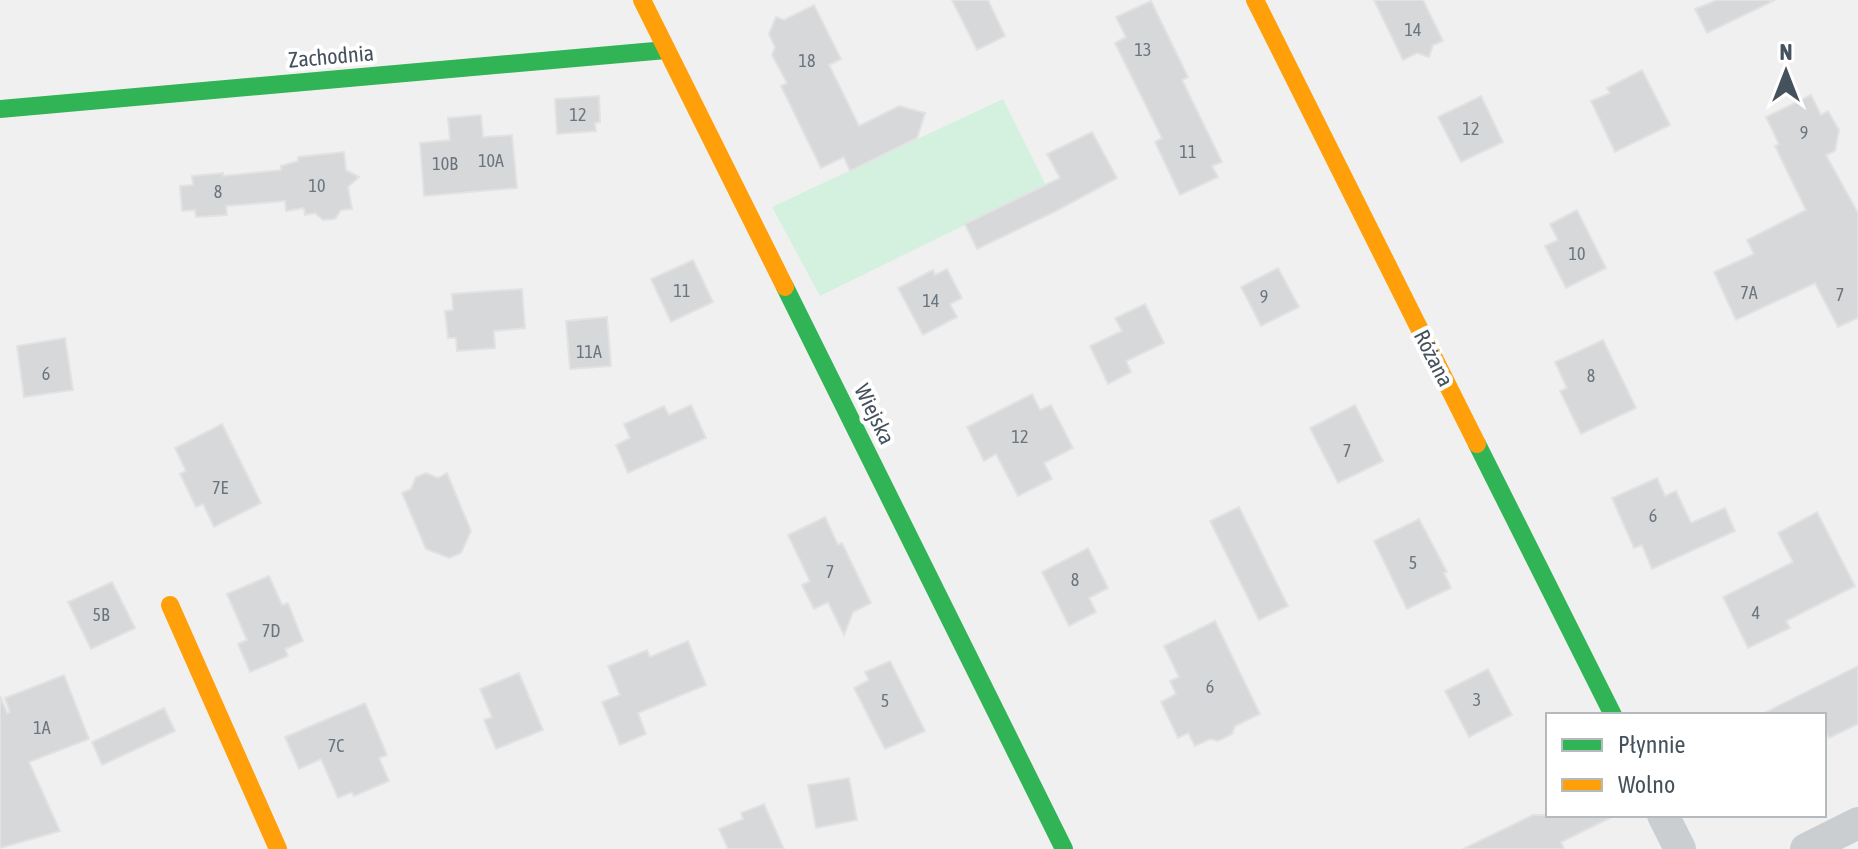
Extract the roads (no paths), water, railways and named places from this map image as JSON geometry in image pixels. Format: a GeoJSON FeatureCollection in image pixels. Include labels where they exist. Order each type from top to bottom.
{"type":"FeatureCollection","features":[{"type":"Feature","properties":{"kind":"street","name":"Wiejska"},"geometry":{"type":"LineString","coordinates":[[642,0],[1064,849]]}},
{"type":"Feature","properties":{"kind":"street","name":"Różana"},"geometry":{"type":"LineString","coordinates":[[1255,0],[1612,713]]}},
{"type":"Feature","properties":{"kind":"street","name":"Zachodnia"},"geometry":{"type":"LineString","coordinates":[[0,109],[666,50]]}},
{"type":"Feature","properties":{"kind":"street"},"geometry":{"type":"LineString","coordinates":[[170,605],[278,849]]}},
{"type":"Feature","properties":{"kind":"street"},"geometry":{"type":"LineString","coordinates":[[1664,817],[1680,849]]}},
{"type":"Feature","properties":{"kind":"street"},"geometry":{"type":"LineString","coordinates":[[1806,849],[1858,823]]}}]}
